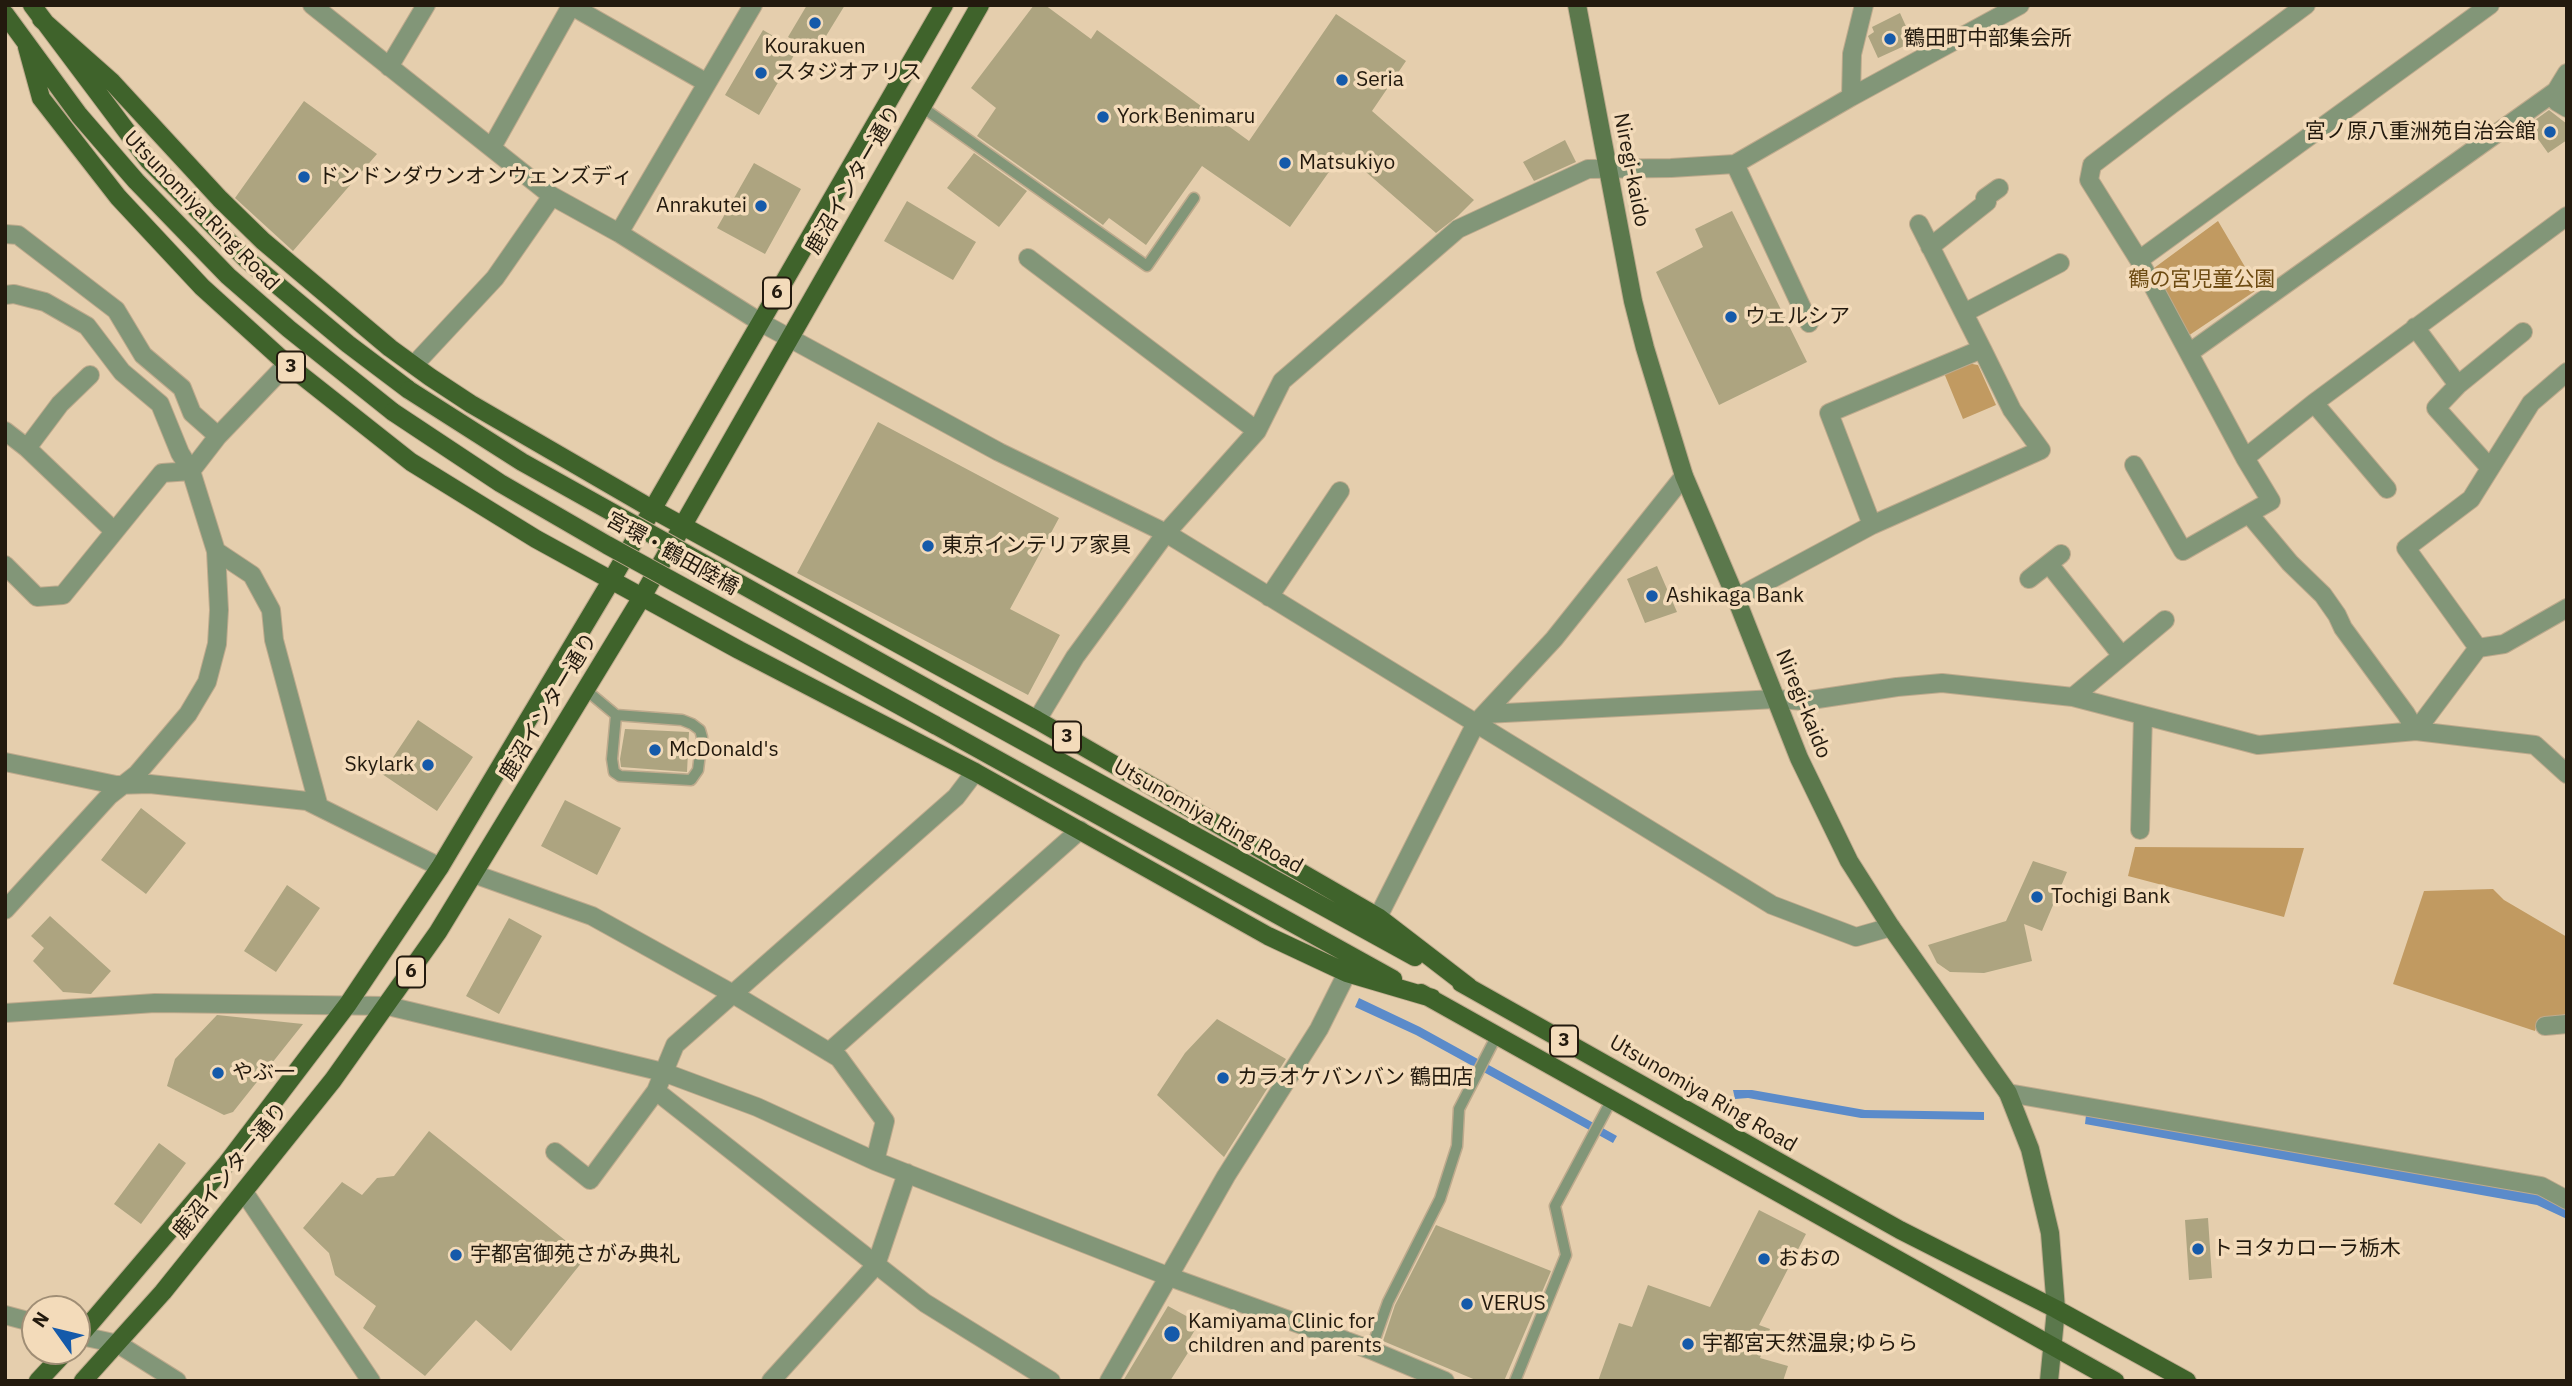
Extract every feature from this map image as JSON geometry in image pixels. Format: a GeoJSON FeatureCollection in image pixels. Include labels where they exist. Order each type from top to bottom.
{"type":"FeatureCollection","features":[{"type":"Feature","properties":{"kind":"main road","name":"鹿沼インター通り"},"geometry":{"type":"LineString","coordinates":[[91,1321],[227,1163],[348,1004],[440,867],[611,580],[944,5]]}},
{"type":"Feature","properties":{"kind":"main road","name":"鹿沼インター通り"},"geometry":{"type":"LineString","coordinates":[[83,1381],[118,1344],[333,1080],[388,1006],[474,874],[684,526],[979,5]]}},
{"type":"Feature","properties":{"kind":"main road","name":"3"},"geometry":{"type":"LineString","coordinates":[[37,12],[113,82],[211,190],[262,241],[390,348],[471,404],[652,509],[1037,720],[1378,917],[1469,987]]}},
{"type":"Feature","properties":{"kind":"main road","name":"Utsunomiya Ring Road"},"geometry":{"type":"LineString","coordinates":[[37,12],[149,161],[245,258],[348,345],[409,390]]}},
{"type":"Feature","properties":{"kind":"main road","name":"Utsunomiya Ring Road"},"geometry":{"type":"LineString","coordinates":[[5,14],[79,116],[128,172],[228,276],[289,330],[393,412]]}},
{"type":"Feature","properties":{"kind":"main road","name":"3"},"geometry":{"type":"LineString","coordinates":[[27,47],[41,98],[118,197],[202,287],[287,364],[411,462],[536,539],[975,772],[1268,936],[1347,973],[1432,998],[2115,1381]]}},
{"type":"Feature","properties":{"kind":"main road","name":"宮環・鶴田陸橋"},"geometry":{"type":"LineString","coordinates":[[409,390],[522,462],[943,697]]}},
{"type":"Feature","properties":{"kind":"main road","name":"宮環・鶴田陸橋"},"geometry":{"type":"LineString","coordinates":[[393,412],[500,483],[583,531],[1432,998]]}},
{"type":"Feature","properties":{"kind":"main road","name":"Utsunomiya Ring Road"},"geometry":{"type":"LineString","coordinates":[[943,697],[1469,987],[1877,1218],[2056,1309],[2187,1381]]}},
{"type":"Feature","properties":{"kind":"main road"},"geometry":{"type":"LineString","coordinates":[[38,1381],[53,1365]]}},
{"type":"Feature","properties":{"kind":"street"},"geometry":{"type":"LineString","coordinates":[[312,5],[552,195],[619,233],[760,322],[999,452],[1166,533],[1269,597],[1480,719],[1772,905],[1856,937],[1891,927]]}},
{"type":"Feature","properties":{"kind":"street"},"geometry":{"type":"LineString","coordinates":[[389,67],[426,5]]}},
{"type":"Feature","properties":{"kind":"street"},"geometry":{"type":"LineString","coordinates":[[619,233],[753,5]]}},
{"type":"Feature","properties":{"kind":"street","name":"Niregi-kaido"},"geometry":{"type":"LineString","coordinates":[[1577,5],[1639,324],[1684,476],[1799,758],[1843,850],[1891,927],[2008,1093],[2030,1149],[2050,1233],[2056,1309],[2049,1381]]}},
{"type":"Feature","properties":{"kind":"street"},"geometry":{"type":"LineString","coordinates":[[1851,97],[1852,54],[1864,5]]}},
{"type":"Feature","properties":{"kind":"street"},"geometry":{"type":"LineString","coordinates":[[1037,720],[1075,657],[1166,533],[1257,431],[1282,381],[1458,229],[1588,169],[1735,164],[2020,5]]}},
{"type":"Feature","properties":{"kind":"street"},"geometry":{"type":"LineString","coordinates":[[2134,465],[2183,551],[2271,501],[2138,260],[2090,180],[2092,165],[2306,5]]}},
{"type":"Feature","properties":{"kind":"street"},"geometry":{"type":"LineString","coordinates":[[2138,260],[2490,5]]}},
{"type":"Feature","properties":{"kind":"street"},"geometry":{"type":"LineString","coordinates":[[492,147],[571,6],[707,83]]}},
{"type":"Feature","properties":{"kind":"street"},"geometry":{"type":"LineString","coordinates":[[2189,353],[2556,91],[2567,73]]}},
{"type":"Feature","properties":{"kind":"street"},"geometry":{"type":"LineString","coordinates":[[2556,91],[2557,102],[2567,108]]}},
{"type":"Feature","properties":{"kind":"street"},"geometry":{"type":"LineString","coordinates":[[1735,164],[1809,323]]}},
{"type":"Feature","properties":{"kind":"street"},"geometry":{"type":"LineString","coordinates":[[1930,247],[1987,202],[1985,198],[1999,188]]}},
{"type":"Feature","properties":{"kind":"street"},"geometry":{"type":"LineString","coordinates":[[414,365],[495,278],[552,195]]}},
{"type":"Feature","properties":{"kind":"street"},"geometry":{"type":"LineString","coordinates":[[2245,458],[2415,327],[2567,216]]}},
{"type":"Feature","properties":{"kind":"street"},"geometry":{"type":"LineString","coordinates":[[1736,598],[1872,526],[2041,450],[2012,410],[1919,224]]}},
{"type":"Feature","properties":{"kind":"street"},"geometry":{"type":"LineString","coordinates":[[5,234],[18,235],[116,310],[143,355],[182,388],[192,413],[218,436]]}},
{"type":"Feature","properties":{"kind":"street"},"geometry":{"type":"LineString","coordinates":[[1028,258],[1257,431]]}},
{"type":"Feature","properties":{"kind":"street"},"geometry":{"type":"LineString","coordinates":[[1964,313],[2060,263]]}},
{"type":"Feature","properties":{"kind":"street"},"geometry":{"type":"LineString","coordinates":[[5,295],[14,293],[45,302],[87,326],[122,372],[160,404],[180,453],[191,471],[216,551],[219,610],[217,644],[207,682],[188,714],[137,774],[109,796],[5,910]]}},
{"type":"Feature","properties":{"kind":"street"},"geometry":{"type":"LineString","coordinates":[[2415,327],[2458,385]]}},
{"type":"Feature","properties":{"kind":"street"},"geometry":{"type":"LineString","coordinates":[[2490,468],[2436,408],[2458,385],[2523,332]]}},
{"type":"Feature","properties":{"kind":"street"},"geometry":{"type":"LineString","coordinates":[[1872,526],[1829,413],[1982,349]]}},
{"type":"Feature","properties":{"kind":"street"},"geometry":{"type":"LineString","coordinates":[[5,565],[37,597],[63,595],[162,473],[191,471],[218,436],[287,364]]}},
{"type":"Feature","properties":{"kind":"street"},"geometry":{"type":"LineString","coordinates":[[2478,648],[2406,548],[2470,499],[2531,403],[2567,372]]}},
{"type":"Feature","properties":{"kind":"street"},"geometry":{"type":"LineString","coordinates":[[27,448],[60,404],[90,375]]}},
{"type":"Feature","properties":{"kind":"street"},"geometry":{"type":"LineString","coordinates":[[2314,403],[2387,489]]}},
{"type":"Feature","properties":{"kind":"street"},"geometry":{"type":"LineString","coordinates":[[5,431],[27,448],[114,531]]}},
{"type":"Feature","properties":{"kind":"street"},"geometry":{"type":"LineString","coordinates":[[1378,917],[1480,719],[1554,639],[1684,476]]}},
{"type":"Feature","properties":{"kind":"street"},"geometry":{"type":"LineString","coordinates":[[1269,597],[1340,491]]}},
{"type":"Feature","properties":{"kind":"street"},"geometry":{"type":"LineString","coordinates":[[2249,514],[2290,563],[2323,595],[2343,628],[2406,713],[2416,731]]}},
{"type":"Feature","properties":{"kind":"street"},"geometry":{"type":"LineString","coordinates":[[216,551],[251,576],[271,610],[274,640],[319,807]]}},
{"type":"Feature","properties":{"kind":"street"},"geometry":{"type":"LineString","coordinates":[[2029,579],[2055,559],[2122,656]]}},
{"type":"Feature","properties":{"kind":"street"},"geometry":{"type":"LineString","coordinates":[[2416,731],[2478,648],[2504,644],[2567,608]]}},
{"type":"Feature","properties":{"kind":"street"},"geometry":{"type":"LineString","coordinates":[[2073,697],[2165,620]]}},
{"type":"Feature","properties":{"kind":"street"},"geometry":{"type":"LineString","coordinates":[[1480,719],[1776,699],[1804,701],[1942,683],[2073,697],[2258,745],[2416,731],[2535,745],[2567,774]]}},
{"type":"Feature","properties":{"kind":"street"},"geometry":{"type":"LineString","coordinates":[[2140,830],[2143,715]]}},
{"type":"Feature","properties":{"kind":"street"},"geometry":{"type":"LineString","coordinates":[[5,762],[123,785],[150,784],[307,801],[440,867]]}},
{"type":"Feature","properties":{"kind":"street"},"geometry":{"type":"LineString","coordinates":[[555,1152],[590,1180],[656,1091],[675,1045],[956,797],[975,772]]}},
{"type":"Feature","properties":{"kind":"street"},"geometry":{"type":"LineString","coordinates":[[829,1052],[1080,830]]}},
{"type":"Feature","properties":{"kind":"street"},"geometry":{"type":"LineString","coordinates":[[474,874],[592,916],[733,994],[839,1058],[886,1121],[875,1161]]}},
{"type":"Feature","properties":{"kind":"street"},"geometry":{"type":"LineString","coordinates":[[1109,1381],[1226,1176],[1320,1029],[1347,973]]}},
{"type":"Feature","properties":{"kind":"street"},"geometry":{"type":"LineString","coordinates":[[5,1013],[155,1003],[388,1006],[663,1072],[757,1107],[875,1161],[1170,1277],[1371,1350],[1445,1381]]}},
{"type":"Feature","properties":{"kind":"street"},"geometry":{"type":"LineString","coordinates":[[2545,1026],[2567,1024]]}},
{"type":"Feature","properties":{"kind":"street"},"geometry":{"type":"LineString","coordinates":[[656,1091],[925,1303],[1051,1381]]}},
{"type":"Feature","properties":{"kind":"street"},"geometry":{"type":"LineString","coordinates":[[2008,1093],[2541,1186],[2567,1200]]}},
{"type":"Feature","properties":{"kind":"street"},"geometry":{"type":"LineString","coordinates":[[771,1381],[876,1265],[907,1173]]}},
{"type":"Feature","properties":{"kind":"street"},"geometry":{"type":"LineString","coordinates":[[244,1192],[370,1381]]}},
{"type":"Feature","properties":{"kind":"street"},"geometry":{"type":"LineString","coordinates":[[91,1339],[118,1344],[177,1381]]}},
{"type":"Feature","properties":{"kind":"lane"},"geometry":{"type":"LineString","coordinates":[[922,107],[1147,266],[1194,198]]}},
{"type":"Feature","properties":{"kind":"lane"},"geometry":{"type":"LineString","coordinates":[[586,690],[616,715],[682,720],[700,730],[702,737],[698,770],[691,780],[620,776],[614,772],[612,760],[616,715]]}},
{"type":"Feature","properties":{"kind":"lane"},"geometry":{"type":"LineString","coordinates":[[1371,1350],[1388,1302],[1440,1199],[1457,1146],[1459,1109],[1497,1035]]}},
{"type":"Feature","properties":{"kind":"lane"},"geometry":{"type":"LineString","coordinates":[[1515,1381],[1566,1255],[1555,1206],[1612,1100]]}},
{"type":"Feature","properties":{"kind":"green space","name":"鶴の宮児童公園"},"geometry":{"type":"Polygon","coordinates":[[[2218,221],[2258,289],[2188,336],[2150,271],[2218,221]]]}},
{"type":"Feature","properties":{"kind":"green space"},"geometry":{"type":"Polygon","coordinates":[[[1967,363],[1978,365],[1996,405],[1963,419],[1944,373],[1967,363]]]}},
{"type":"Feature","properties":{"kind":"green space"},"geometry":{"type":"Polygon","coordinates":[[[2135,847],[2304,848],[2284,917],[2128,876],[2135,847]]]}},
{"type":"Feature","properties":{"kind":"green space"},"geometry":{"type":"Polygon","coordinates":[[[2493,889],[2504,900],[2567,937],[2567,1014],[2538,1020],[2535,1031],[2393,984],[2424,891],[2493,889]]]}},
{"type":"Feature","properties":{"kind":"water"},"geometry":{"type":"Polygon","coordinates":[[[1359,998],[1420,1027],[1617,1136],[1613,1143],[1416,1035],[1355,1007],[1359,998]]]}},
{"type":"Feature","properties":{"kind":"water"},"geometry":{"type":"Polygon","coordinates":[[[1733,1090],[1752,1090],[1865,1110],[1984,1112],[1984,1120],[1861,1118],[1748,1098],[1735,1099],[1733,1090]]]}},
{"type":"Feature","properties":{"kind":"water"},"geometry":{"type":"Polygon","coordinates":[[[2086,1115],[2538,1194],[2567,1206],[2567,1219],[2537,1205],[2085,1124],[2086,1115]]]}},
{"type":"Feature","properties":{"kind":"building","name":"Kourakuen"},"geometry":{"type":"Polygon","coordinates":[[[807,5],[845,5],[815,54],[788,37],[807,5]]]}},
{"type":"Feature","properties":{"kind":"building"},"geometry":{"type":"Polygon","coordinates":[[[1034,5],[1045,5],[1091,39],[1097,30],[1249,141],[1336,14],[1406,61],[1372,111],[1474,200],[1436,233],[1343,152],[1290,227],[1202,166],[1146,245],[1109,218],[1103,225],[977,136],[996,108],[971,88],[1034,5]]]}},
{"type":"Feature","properties":{"kind":"building","name":"鶴田町中部集会所"},"geometry":{"type":"Polygon","coordinates":[[[1900,13],[1913,42],[1878,58],[1868,36],[1874,32],[1872,27],[1900,13]]]}},
{"type":"Feature","properties":{"kind":"building","name":"スタジオアリス"},"geometry":{"type":"Polygon","coordinates":[[[763,30],[797,50],[759,115],[725,95],[763,30]]]}},
{"type":"Feature","properties":{"kind":"building","name":"ドンドンダウンオンウェンズディ"},"geometry":{"type":"Polygon","coordinates":[[[304,101],[377,154],[293,251],[235,198],[304,101]]]}},
{"type":"Feature","properties":{"kind":"building","name":"宮ノ原八重洲苑自治会館"},"geometry":{"type":"Polygon","coordinates":[[[2549,110],[2567,124],[2567,140],[2548,153],[2528,125],[2549,110]]]}},
{"type":"Feature","properties":{"kind":"building"},"geometry":{"type":"Polygon","coordinates":[[[1565,140],[1576,162],[1534,181],[1523,162],[1565,140]]]}},
{"type":"Feature","properties":{"kind":"building"},"geometry":{"type":"Polygon","coordinates":[[[974,153],[1027,191],[999,227],[947,188],[974,153]]]}},
{"type":"Feature","properties":{"kind":"building","name":"Anrakutei"},"geometry":{"type":"Polygon","coordinates":[[[754,163],[801,189],[765,254],[717,228],[754,163]]]}},
{"type":"Feature","properties":{"kind":"building"},"geometry":{"type":"Polygon","coordinates":[[[907,201],[976,242],[953,280],[884,241],[907,201]]]}},
{"type":"Feature","properties":{"kind":"building","name":"ウェルシア"},"geometry":{"type":"Polygon","coordinates":[[[1732,211],[1807,362],[1719,405],[1656,272],[1703,247],[1695,229],[1732,211]]]}},
{"type":"Feature","properties":{"kind":"building","name":"東京インテリア家具"},"geometry":{"type":"Polygon","coordinates":[[[878,422],[1059,518],[1010,609],[1060,635],[1028,695],[797,573],[878,422]]]}},
{"type":"Feature","properties":{"kind":"building","name":"Ashikaga Bank"},"geometry":{"type":"Polygon","coordinates":[[[1657,566],[1677,612],[1645,623],[1627,579],[1657,566]]]}},
{"type":"Feature","properties":{"kind":"building","name":"Skylark"},"geometry":{"type":"Polygon","coordinates":[[[418,720],[473,757],[437,811],[382,774],[418,720]]]}},
{"type":"Feature","properties":{"kind":"building","name":"McDonald's"},"geometry":{"type":"Polygon","coordinates":[[[625,729],[689,732],[687,772],[621,767],[625,729]]]}},
{"type":"Feature","properties":{"kind":"building"},"geometry":{"type":"Polygon","coordinates":[[[565,800],[621,828],[597,875],[541,846],[565,800]]]}},
{"type":"Feature","properties":{"kind":"building"},"geometry":{"type":"Polygon","coordinates":[[[141,808],[186,843],[146,894],[101,860],[141,808]]]}},
{"type":"Feature","properties":{"kind":"building","name":"Tochigi Bank"},"geometry":{"type":"Polygon","coordinates":[[[2033,861],[2067,872],[2042,931],[2024,924],[2032,961],[1984,973],[1950,972],[1937,963],[1928,945],[2006,921],[2033,861]]]}},
{"type":"Feature","properties":{"kind":"building"},"geometry":{"type":"Polygon","coordinates":[[[287,885],[320,908],[276,972],[244,951],[287,885]]]}},
{"type":"Feature","properties":{"kind":"building"},"geometry":{"type":"Polygon","coordinates":[[[50,916],[111,971],[91,994],[63,992],[33,961],[44,948],[31,936],[50,916]]]}},
{"type":"Feature","properties":{"kind":"building"},"geometry":{"type":"Polygon","coordinates":[[[509,918],[542,936],[499,1014],[466,996],[509,918]]]}},
{"type":"Feature","properties":{"kind":"building","name":"やぶ一"},"geometry":{"type":"Polygon","coordinates":[[[217,1015],[303,1024],[233,1112],[224,1115],[167,1086],[175,1059],[217,1015]]]}},
{"type":"Feature","properties":{"kind":"building","name":"カラオケバンバン 鶴田店"},"geometry":{"type":"Polygon","coordinates":[[[1217,1019],[1286,1059],[1224,1157],[1157,1095],[1185,1053],[1217,1019]]]}},
{"type":"Feature","properties":{"kind":"building","name":"宇都宮御苑さがみ典礼"},"geometry":{"type":"Polygon","coordinates":[[[429,1131],[586,1257],[511,1351],[476,1320],[425,1376],[363,1328],[376,1306],[335,1275],[329,1253],[303,1228],[342,1182],[362,1195],[377,1178],[394,1176],[429,1131]]]}},
{"type":"Feature","properties":{"kind":"building"},"geometry":{"type":"Polygon","coordinates":[[[159,1143],[186,1163],[141,1224],[114,1204],[159,1143]]]}},
{"type":"Feature","properties":{"kind":"building","name":"宇都宮天然温泉;ゆらら"},"geometry":{"type":"Polygon","coordinates":[[[1759,1210],[1806,1234],[1759,1325],[1770,1329],[1760,1358],[1788,1366],[1783,1381],[1598,1381],[1619,1323],[1632,1327],[1648,1285],[1710,1307],[1759,1210]]]}},
{"type":"Feature","properties":{"kind":"building","name":"トヨタカローラ栃木"},"geometry":{"type":"Polygon","coordinates":[[[2208,1218],[2212,1278],[2189,1280],[2185,1220],[2208,1218]]]}},
{"type":"Feature","properties":{"kind":"building","name":"VERUS"},"geometry":{"type":"Polygon","coordinates":[[[1436,1225],[1551,1271],[1504,1381],[1478,1381],[1383,1341],[1395,1305],[1436,1225]]]}},
{"type":"Feature","properties":{"kind":"building","name":"Kamiyama Clinic for children and parents"},"geometry":{"type":"Polygon","coordinates":[[[1168,1306],[1199,1323],[1186,1345],[1191,1348],[1170,1381],[1123,1381],[1168,1306]]]}},
{"type":"Feature","properties":{"kind":"place","name":"Kourakuen"},"geometry":{"type":"Point","coordinates":[815,23]}},
{"type":"Feature","properties":{"kind":"place","name":"鶴田町中部集会所"},"geometry":{"type":"Point","coordinates":[1890,39]}},
{"type":"Feature","properties":{"kind":"place","name":"スタジオアリス"},"geometry":{"type":"Point","coordinates":[761,73]}},
{"type":"Feature","properties":{"kind":"place","name":"Seria"},"geometry":{"type":"Point","coordinates":[1342,80]}},
{"type":"Feature","properties":{"kind":"place","name":"York Benimaru"},"geometry":{"type":"Point","coordinates":[1103,117]}},
{"type":"Feature","properties":{"kind":"place","name":"宮ノ原八重洲苑自治会館"},"geometry":{"type":"Point","coordinates":[2550,132]}},
{"type":"Feature","properties":{"kind":"place","name":"Matsukiyo"},"geometry":{"type":"Point","coordinates":[1285,163]}},
{"type":"Feature","properties":{"kind":"place","name":"ドンドンダウンオンウェンズディ"},"geometry":{"type":"Point","coordinates":[304,177]}},
{"type":"Feature","properties":{"kind":"place","name":"Anrakutei"},"geometry":{"type":"Point","coordinates":[761,206]}},
{"type":"Feature","properties":{"kind":"place","name":"ウェルシア"},"geometry":{"type":"Point","coordinates":[1731,317]}},
{"type":"Feature","properties":{"kind":"place","name":"東京インテリア家具"},"geometry":{"type":"Point","coordinates":[928,546]}},
{"type":"Feature","properties":{"kind":"place","name":"Ashikaga Bank"},"geometry":{"type":"Point","coordinates":[1652,596]}},
{"type":"Feature","properties":{"kind":"place","name":"McDonald's"},"geometry":{"type":"Point","coordinates":[655,750]}},
{"type":"Feature","properties":{"kind":"place","name":"Skylark"},"geometry":{"type":"Point","coordinates":[428,765]}},
{"type":"Feature","properties":{"kind":"place","name":"Tochigi Bank"},"geometry":{"type":"Point","coordinates":[2037,897]}},
{"type":"Feature","properties":{"kind":"place","name":"やぶ一"},"geometry":{"type":"Point","coordinates":[218,1073]}},
{"type":"Feature","properties":{"kind":"place","name":"カラオケバンバン 鶴田店"},"geometry":{"type":"Point","coordinates":[1223,1078]}},
{"type":"Feature","properties":{"kind":"place","name":"トヨタカローラ栃木"},"geometry":{"type":"Point","coordinates":[2198,1249]}},
{"type":"Feature","properties":{"kind":"place","name":"宇都宮御苑さがみ典礼"},"geometry":{"type":"Point","coordinates":[456,1255]}},
{"type":"Feature","properties":{"kind":"place","name":"おおの"},"geometry":{"type":"Point","coordinates":[1764,1259]}},
{"type":"Feature","properties":{"kind":"place","name":"VERUS"},"geometry":{"type":"Point","coordinates":[1467,1304]}},
{"type":"Feature","properties":{"kind":"place","name":"Kamiyama Clinic for children and parents"},"geometry":{"type":"Point","coordinates":[1172,1334]}},
{"type":"Feature","properties":{"kind":"place","name":"宇都宮天然温泉;ゆらら"},"geometry":{"type":"Point","coordinates":[1688,1344]}}]}
